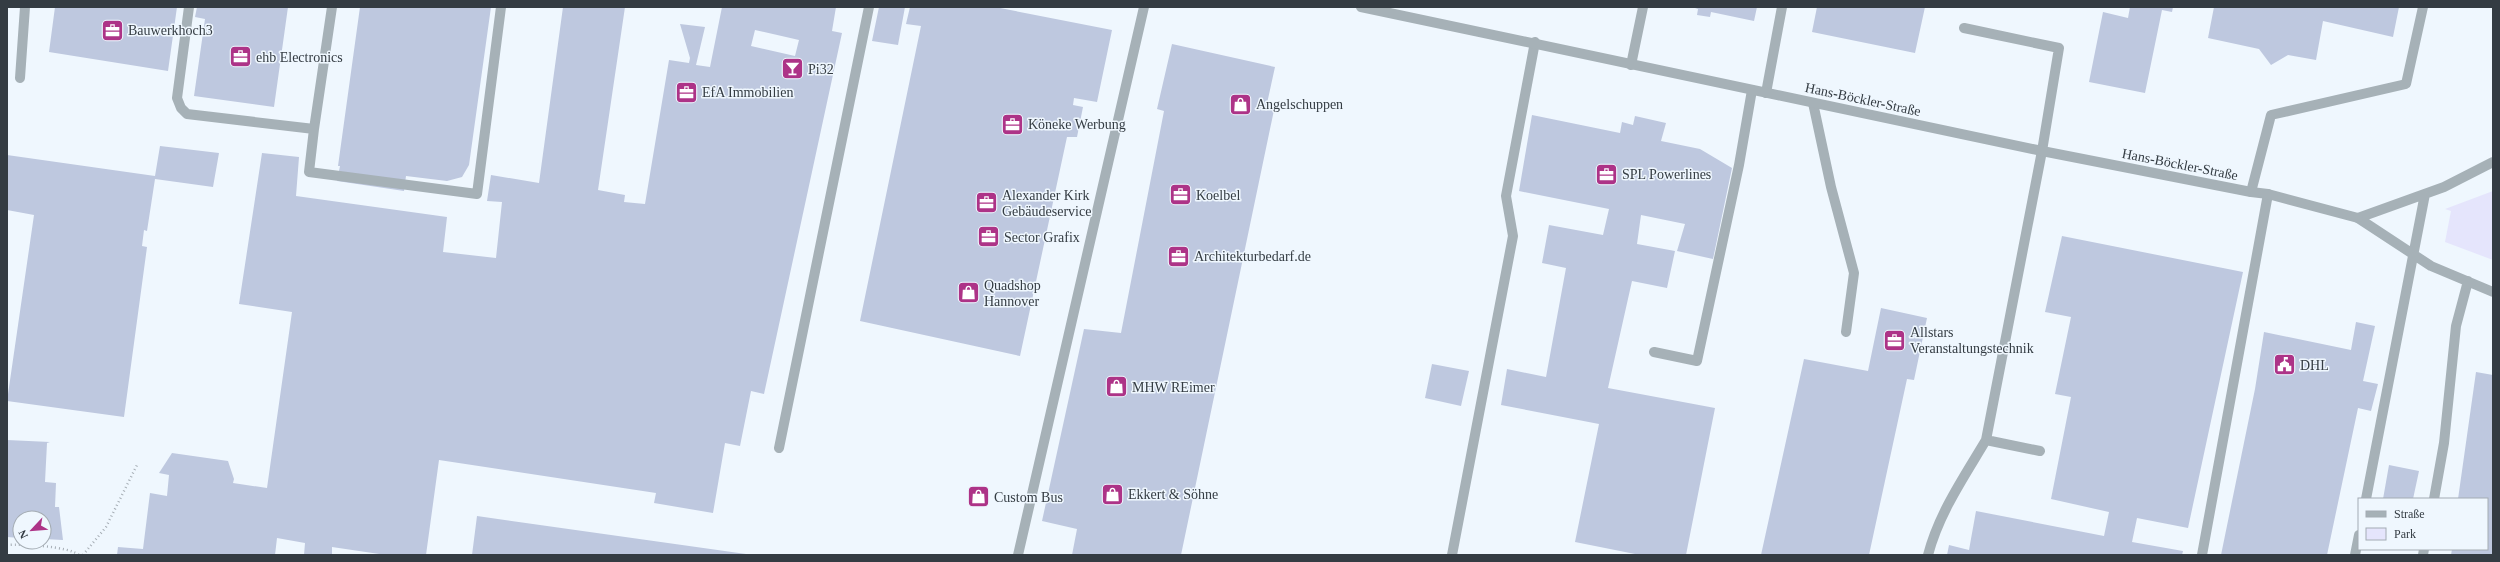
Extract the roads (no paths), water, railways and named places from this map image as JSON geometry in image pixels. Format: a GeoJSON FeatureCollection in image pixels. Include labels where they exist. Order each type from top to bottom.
{"type":"FeatureCollection","features":[{"type":"Feature","properties":{"kind":"street"},"geometry":{"type":"LineString","coordinates":[[20,78],[25,7]]}},
{"type":"Feature","properties":{"kind":"street"},"geometry":{"type":"LineString","coordinates":[[189,7],[177,98],[181,108],[187,114],[314,129]]}},
{"type":"Feature","properties":{"kind":"street"},"geometry":{"type":"LineString","coordinates":[[332,7],[309,172],[477,194],[501,7]]}},
{"type":"Feature","properties":{"kind":"street"},"geometry":{"type":"LineString","coordinates":[[780,448],[869,7]]}},
{"type":"Feature","properties":{"kind":"street"},"geometry":{"type":"LineString","coordinates":[[1018,555],[1144,7]]}},
{"type":"Feature","properties":{"kind":"street","name":"Hans-Böckler-Straße"},"geometry":{"type":"LineString","coordinates":[[1361,7],[1535,42],[1631,65],[2042,151],[2251,192],[2268,194],[2358,218],[2431,266],[2493,292]]}},
{"type":"Feature","properties":{"kind":"street"},"geometry":{"type":"LineString","coordinates":[[1631,65],[1643,7]]}},
{"type":"Feature","properties":{"kind":"street"},"geometry":{"type":"LineString","coordinates":[[1766,93],[1782,7]]}},
{"type":"Feature","properties":{"kind":"street"},"geometry":{"type":"LineString","coordinates":[[2251,192],[2270,115],[2406,84],[2423,7]]}},
{"type":"Feature","properties":{"kind":"street"},"geometry":{"type":"LineString","coordinates":[[1928,555],[1933,534],[1952,497],[1986,440],[2042,151],[2059,48],[1964,28]]}},
{"type":"Feature","properties":{"kind":"street"},"geometry":{"type":"LineString","coordinates":[[1452,555],[1513,236],[1506,196],[1535,42]]}},
{"type":"Feature","properties":{"kind":"street"},"geometry":{"type":"LineString","coordinates":[[1654,352],[1697,361],[1740,165],[1752,90]]}},
{"type":"Feature","properties":{"kind":"street"},"geometry":{"type":"LineString","coordinates":[[1813,103],[1831,187],[1854,273],[1846,332]]}},
{"type":"Feature","properties":{"kind":"street"},"geometry":{"type":"LineString","coordinates":[[2358,218],[2444,187],[2493,162]]}},
{"type":"Feature","properties":{"kind":"street"},"geometry":{"type":"LineString","coordinates":[[2202,555],[2268,194]]}},
{"type":"Feature","properties":{"kind":"street"},"geometry":{"type":"LineString","coordinates":[[2366,498],[2389,389],[2425,194]]}},
{"type":"Feature","properties":{"kind":"street"},"geometry":{"type":"LineString","coordinates":[[2434,498],[2444,443],[2456,326],[2468,281]]}},
{"type":"Feature","properties":{"kind":"street"},"geometry":{"type":"LineString","coordinates":[[1986,440],[2040,451]]}},
{"type":"Feature","properties":{"kind":"street"},"geometry":{"type":"LineString","coordinates":[[2355,555],[2358,540]]}},
{"type":"Feature","properties":{"kind":"place","name":"Bauwerkhoch3"},"geometry":{"type":"Point","coordinates":[113,30]}},
{"type":"Feature","properties":{"kind":"place","name":"ehb Electronics"},"geometry":{"type":"Point","coordinates":[240,57]}},
{"type":"Feature","properties":{"kind":"place","name":"Pi32"},"geometry":{"type":"Point","coordinates":[792,69]}},
{"type":"Feature","properties":{"kind":"place","name":"EfA Immobilien"},"geometry":{"type":"Point","coordinates":[687,92]}},
{"type":"Feature","properties":{"kind":"place","name":"Angelschuppen"},"geometry":{"type":"Point","coordinates":[1241,104]}},
{"type":"Feature","properties":{"kind":"place","name":"Köneke Werbung"},"geometry":{"type":"Point","coordinates":[1013,124]}},
{"type":"Feature","properties":{"kind":"place","name":"SPL Powerlines"},"geometry":{"type":"Point","coordinates":[1606,174]}},
{"type":"Feature","properties":{"kind":"place","name":"Koelbel"},"geometry":{"type":"Point","coordinates":[1181,195]}},
{"type":"Feature","properties":{"kind":"place","name":"Alexander Kirk Gebäudeservice"},"geometry":{"type":"Point","coordinates":[987,203]}},
{"type":"Feature","properties":{"kind":"place","name":"Sector Grafix"},"geometry":{"type":"Point","coordinates":[989,237]}},
{"type":"Feature","properties":{"kind":"place","name":"Architekturbedarf.de"},"geometry":{"type":"Point","coordinates":[1179,256]}},
{"type":"Feature","properties":{"kind":"place","name":"Quadshop Hannover"},"geometry":{"type":"Point","coordinates":[969,293]}},
{"type":"Feature","properties":{"kind":"place","name":"Allstars Veranstaltungstechnik"},"geometry":{"type":"Point","coordinates":[1894,340]}},
{"type":"Feature","properties":{"kind":"place","name":"DHL"},"geometry":{"type":"Point","coordinates":[2284,365]}},
{"type":"Feature","properties":{"kind":"place","name":"MHW REimer"},"geometry":{"type":"Point","coordinates":[1117,387]}},
{"type":"Feature","properties":{"kind":"place","name":"Ekkert & Söhne"},"geometry":{"type":"Point","coordinates":[1113,494]}},
{"type":"Feature","properties":{"kind":"place","name":"Custom Bus"},"geometry":{"type":"Point","coordinates":[979,497]}}]}
